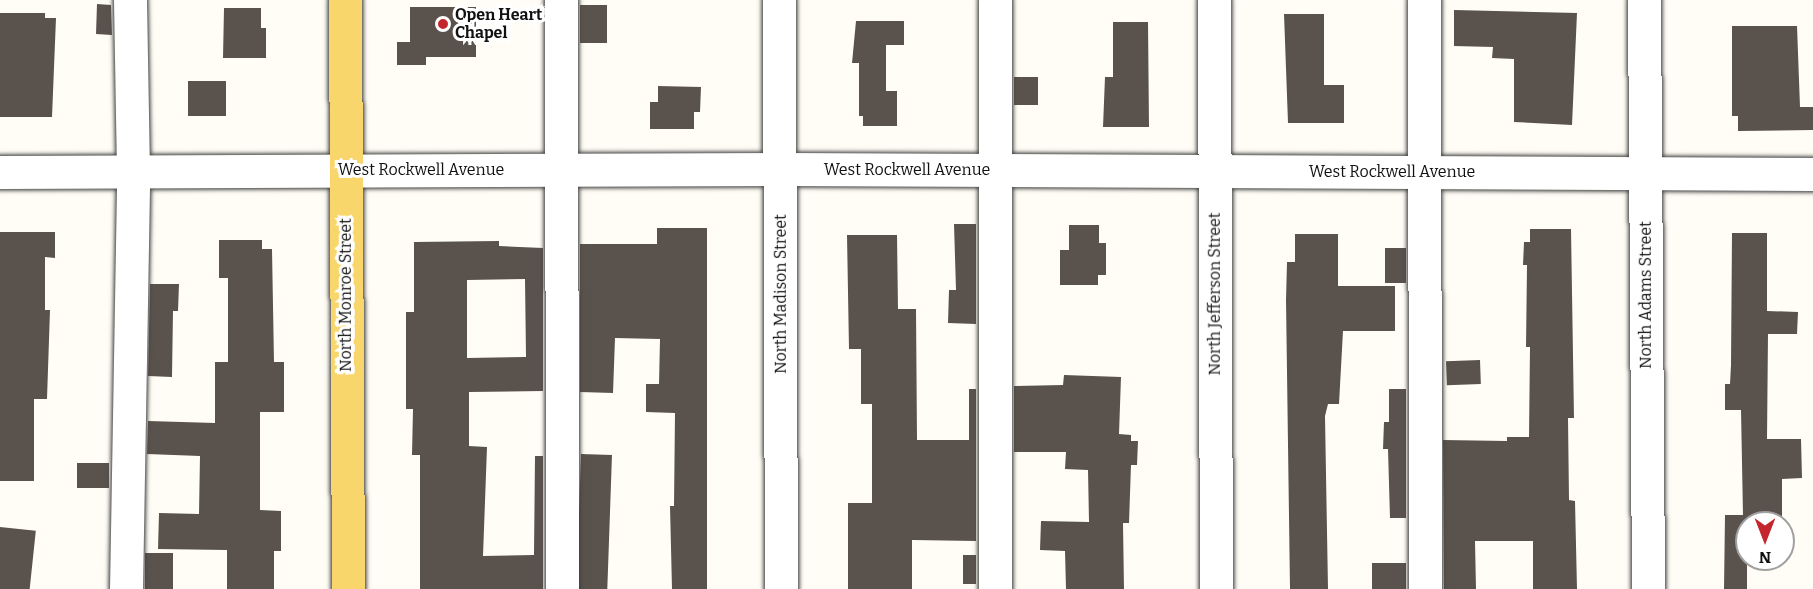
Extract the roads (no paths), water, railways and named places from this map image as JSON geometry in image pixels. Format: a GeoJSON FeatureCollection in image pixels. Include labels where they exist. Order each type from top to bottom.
{"type":"FeatureCollection","features":[{"type":"Feature","properties":{"kind":"main road","name":"North Monroe Street"},"geometry":{"type":"LineString","coordinates":[[345,0],[348,589]]}},
{"type":"Feature","properties":{"kind":"street"},"geometry":{"type":"LineString","coordinates":[[126,589],[133,172],[130,0]]}},
{"type":"Feature","properties":{"kind":"street"},"geometry":{"type":"LineString","coordinates":[[561,0],[562,589]]}},
{"type":"Feature","properties":{"kind":"street","name":"North Madison Street"},"geometry":{"type":"LineString","coordinates":[[779,0],[782,169],[781,589]]}},
{"type":"Feature","properties":{"kind":"street"},"geometry":{"type":"LineString","coordinates":[[994,0],[995,589]]}},
{"type":"Feature","properties":{"kind":"street","name":"North Jefferson Street"},"geometry":{"type":"LineString","coordinates":[[1214,0],[1216,589]]}},
{"type":"Feature","properties":{"kind":"street"},"geometry":{"type":"LineString","coordinates":[[1424,0],[1425,589]]}},
{"type":"Feature","properties":{"kind":"street","name":"North Adams Street"},"geometry":{"type":"LineString","coordinates":[[1644,0],[1648,589]]}},
{"type":"Feature","properties":{"kind":"street","name":"West Rockwell Avenue"},"geometry":{"type":"LineString","coordinates":[[0,172],[782,169],[1813,174]]}},
{"type":"Feature","properties":{"kind":"place","name":"Open Heart Chapel"},"geometry":{"type":"Point","coordinates":[443,24]}}]}
